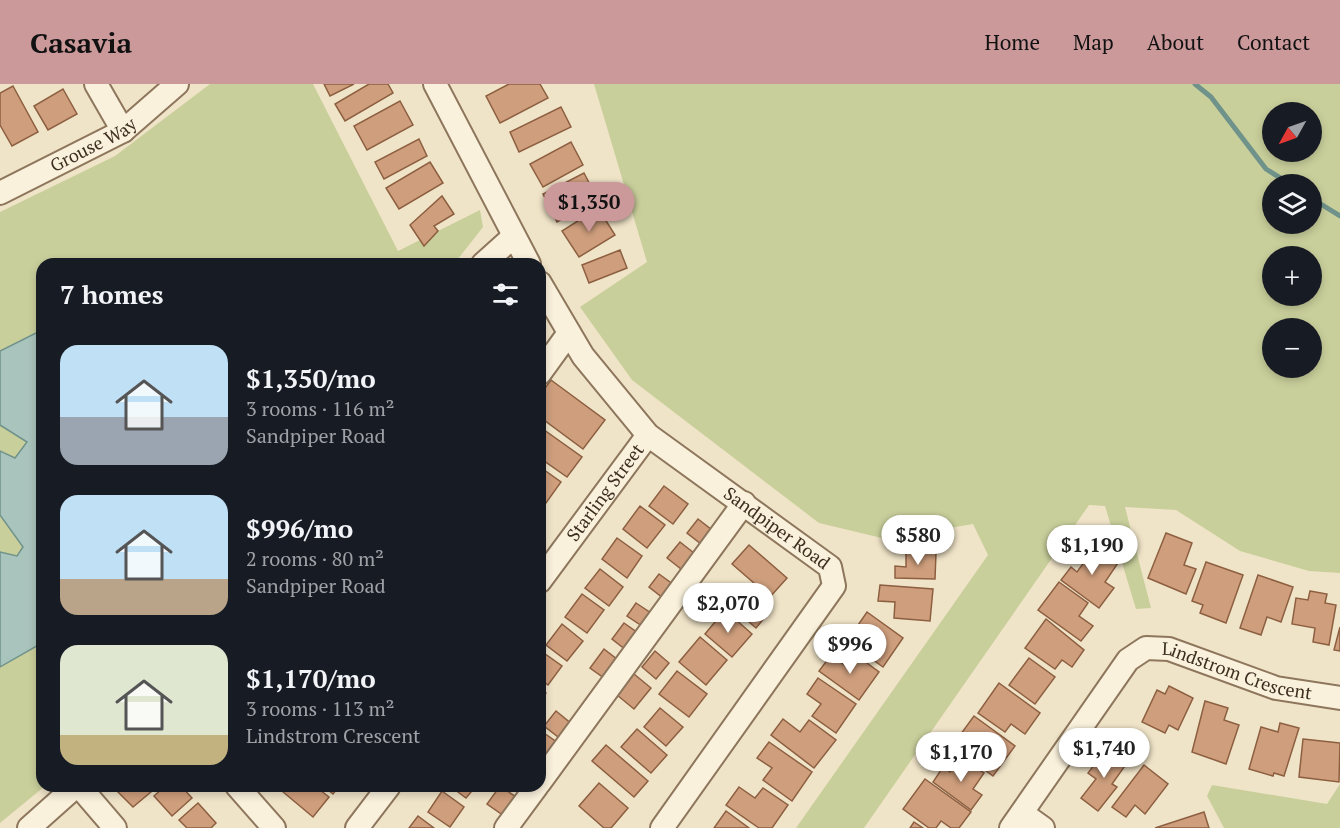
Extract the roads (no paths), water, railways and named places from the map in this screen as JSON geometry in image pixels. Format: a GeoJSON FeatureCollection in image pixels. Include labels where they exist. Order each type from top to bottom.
{"type":"FeatureCollection","features":[{"type":"Feature","properties":{"kind":"street"},"geometry":{"type":"LineString","coordinates":[[96,84],[123,131]]}},
{"type":"Feature","properties":{"kind":"street","name":"Grouse Way"},"geometry":{"type":"LineString","coordinates":[[0,192],[123,131],[177,84]]}},
{"type":"Feature","properties":{"kind":"street"},"geometry":{"type":"LineString","coordinates":[[435,84],[525,258]]}},
{"type":"Feature","properties":{"kind":"street"},"geometry":{"type":"LineString","coordinates":[[490,258],[513,237]]}},
{"type":"Feature","properties":{"kind":"street","name":"Sandpiper Road"},"geometry":{"type":"LineString","coordinates":[[546,294],[568,333],[620,404],[648,435],[830,567],[834,586],[662,828]]}},
{"type":"Feature","properties":{"kind":"street"},"geometry":{"type":"LineString","coordinates":[[546,364],[568,333]]}},
{"type":"Feature","properties":{"kind":"street","name":"Starling Street"},"geometry":{"type":"LineString","coordinates":[[546,573],[648,435]]}},
{"type":"Feature","properties":{"kind":"street"},"geometry":{"type":"LineString","coordinates":[[546,774],[744,503]]}},
{"type":"Feature","properties":{"kind":"street","name":"Lindstrom Crescent"},"geometry":{"type":"LineString","coordinates":[[1017,820],[1128,660],[1146,648],[1169,649],[1276,688],[1340,698]]}},
{"type":"Feature","properties":{"kind":"street"},"geometry":{"type":"LineString","coordinates":[[28,828],[70,792]]}},
{"type":"Feature","properties":{"kind":"street"},"geometry":{"type":"LineString","coordinates":[[82,792],[115,828]]}},
{"type":"Feature","properties":{"kind":"street"},"geometry":{"type":"LineString","coordinates":[[243,792],[274,828]]}},
{"type":"Feature","properties":{"kind":"street"},"geometry":{"type":"LineString","coordinates":[[357,828],[384,792]]}},
{"type":"Feature","properties":{"kind":"street"},"geometry":{"type":"LineString","coordinates":[[506,828],[533,792]]}},
{"type":"Feature","properties":{"kind":"street"},"geometry":{"type":"LineString","coordinates":[[1017,820],[1043,828]]}},
{"type":"Feature","properties":{"kind":"water"},"geometry":{"type":"Polygon","coordinates":[[[36,333],[36,646],[0,667],[0,552],[17,556],[23,547],[0,515],[0,451],[15,458],[27,442],[0,425],[0,351],[36,333]]]}},
{"type":"Feature","properties":{"kind":"waterway"},"geometry":{"type":"LineString","coordinates":[[1195,84],[1211,97],[1266,169],[1274,174]]}},
{"type":"Feature","properties":{"kind":"waterway"},"geometry":{"type":"LineString","coordinates":[[1322,205],[1340,216]]}}]}
